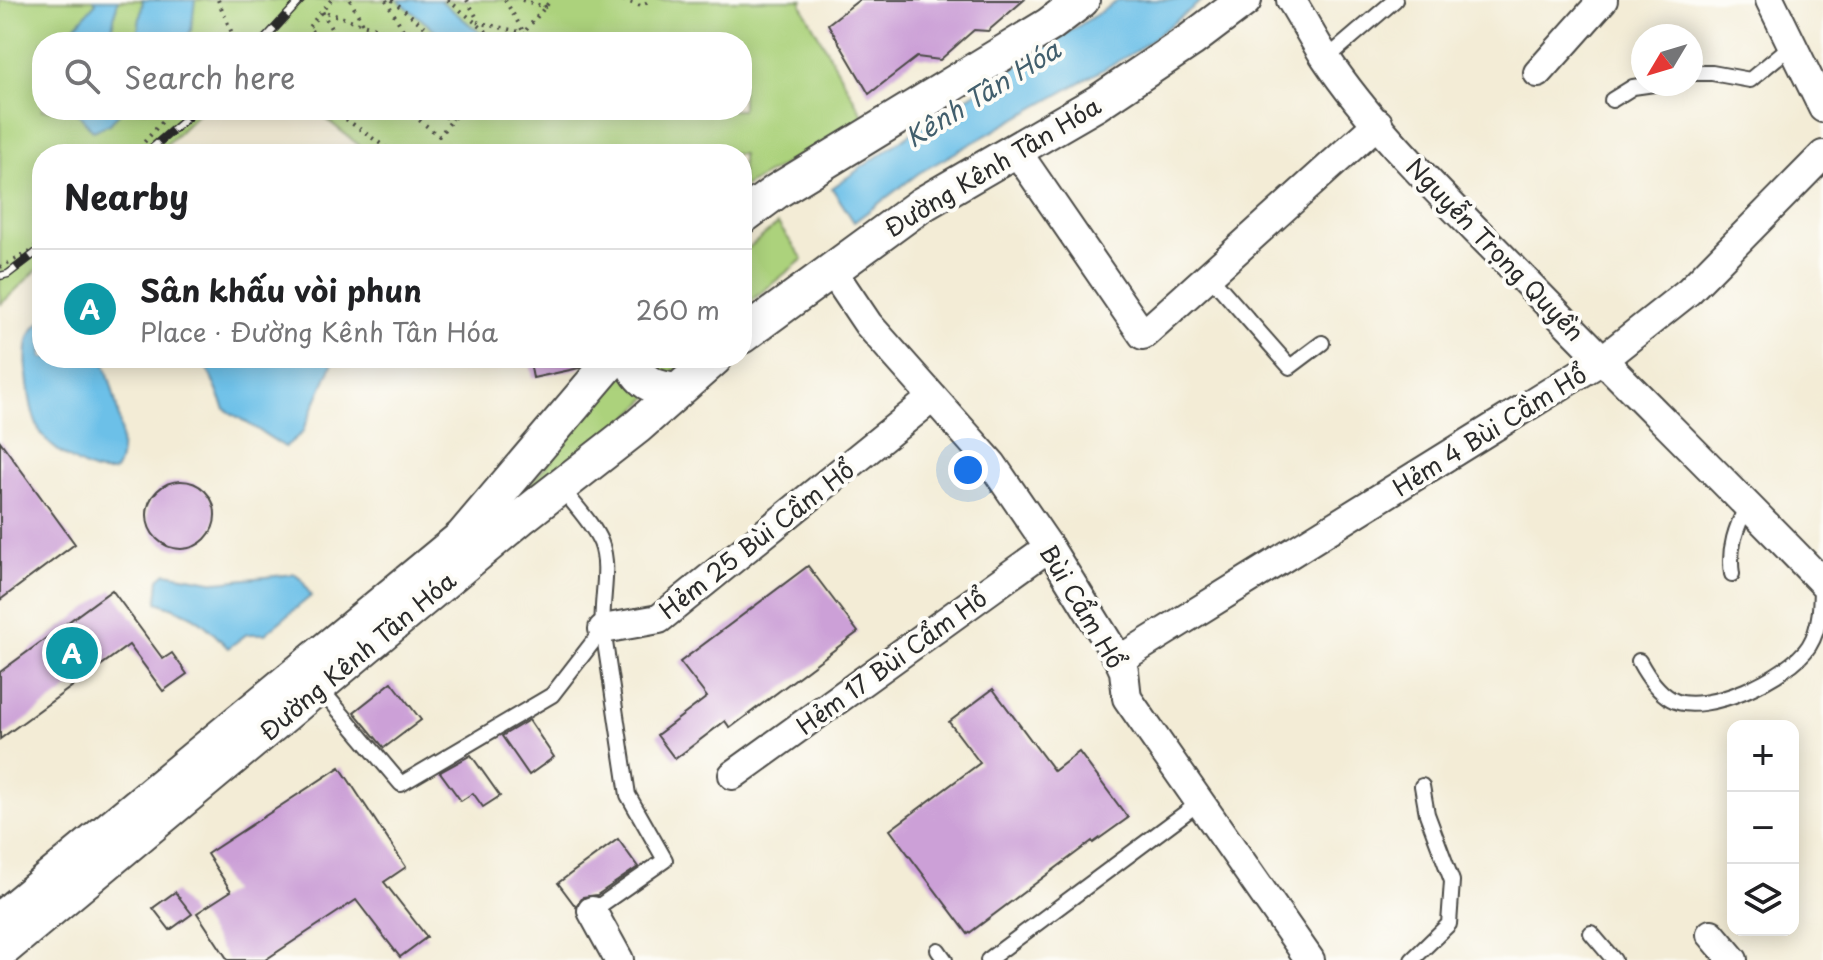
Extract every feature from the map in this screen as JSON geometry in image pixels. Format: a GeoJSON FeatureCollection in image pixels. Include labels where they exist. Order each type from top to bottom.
{"type":"FeatureCollection","features":[{"type":"Feature","properties":{"kind":"street"},"geometry":{"type":"LineString","coordinates":[[752,210],[777,191],[1049,25],[1082,0]]}},
{"type":"Feature","properties":{"kind":"street","name":"Đường Kênh Tân Hóa"},"geometry":{"type":"LineString","coordinates":[[752,328],[921,205],[1097,103],[1244,0]]}},
{"type":"Feature","properties":{"kind":"street","name":"Nguyễn Trọng Quyền"},"geometry":{"type":"LineString","coordinates":[[1291,0],[1326,59],[1378,123],[1602,360],[1822,581]]}},
{"type":"Feature","properties":{"kind":"street"},"geometry":{"type":"LineString","coordinates":[[1538,73],[1603,0]]}},
{"type":"Feature","properties":{"kind":"street"},"geometry":{"type":"LineString","coordinates":[[1770,0],[1823,108]]}},
{"type":"Feature","properties":{"kind":"street"},"geometry":{"type":"LineString","coordinates":[[1015,149],[1143,335],[1378,123]]}},
{"type":"Feature","properties":{"kind":"street","name":"Hẻm 4 Bùi Cầm Hổ"},"geometry":{"type":"LineString","coordinates":[[1119,660],[1602,360],[1689,291],[1823,155]]}},
{"type":"Feature","properties":{"kind":"street","name":"Bùi Cẩm Hổ"},"geometry":{"type":"LineString","coordinates":[[831,269],[868,324],[992,464],[1049,547],[1119,660],[1124,671],[1127,698],[1310,960]]}},
{"type":"Feature","properties":{"kind":"street","name":"Đường Kênh Tân Hóa"},"geometry":{"type":"LineString","coordinates":[[0,919],[462,537],[606,368]]}},
{"type":"Feature","properties":{"kind":"street"},"geometry":{"type":"LineString","coordinates":[[634,368],[645,383],[677,391]]}},
{"type":"Feature","properties":{"kind":"street","name":"Đường Kênh Tân Hóa"},"geometry":{"type":"LineString","coordinates":[[0,952],[561,486],[638,426],[703,368]]}},
{"type":"Feature","properties":{"kind":"street","name":"Hẻm 25 Bùi Cầm Hổ"},"geometry":{"type":"LineString","coordinates":[[603,629],[659,619],[932,398]]}},
{"type":"Feature","properties":{"kind":"street","name":"Hẻm 17 Bùi Cẩm Hổ"},"geometry":{"type":"LineString","coordinates":[[733,775],[1049,547]]}},
{"type":"Feature","properties":{"kind":"street"},"geometry":{"type":"LineString","coordinates":[[592,911],[619,960]]}},
{"type":"Feature","properties":{"kind":"street"},"geometry":{"type":"LineString","coordinates":[[1711,934],[1733,960]]}},
{"type":"Feature","properties":{"kind":"lane"},"geometry":{"type":"LineString","coordinates":[[1326,59],[1395,0]]}},
{"type":"Feature","properties":{"kind":"lane"},"geometry":{"type":"LineString","coordinates":[[1703,73],[1750,80],[1792,45]]}},
{"type":"Feature","properties":{"kind":"lane"},"geometry":{"type":"LineString","coordinates":[[1612,100],[1631,88]]}},
{"type":"Feature","properties":{"kind":"lane"},"geometry":{"type":"LineString","coordinates":[[1209,275],[1290,367],[1322,343]]}},
{"type":"Feature","properties":{"kind":"lane"},"geometry":{"type":"LineString","coordinates":[[561,486],[600,542],[605,563],[601,608],[603,629],[628,795],[665,860],[592,911]]}},
{"type":"Feature","properties":{"kind":"lane"},"geometry":{"type":"LineString","coordinates":[[1732,574],[1731,550],[1736,526],[1748,504]]}},
{"type":"Feature","properties":{"kind":"lane"},"geometry":{"type":"LineString","coordinates":[[1639,661],[1648,676],[1672,700],[1697,702],[1727,698],[1772,679],[1809,646],[1821,610],[1822,581]]}},
{"type":"Feature","properties":{"kind":"lane"},"geometry":{"type":"LineString","coordinates":[[319,687],[401,784],[552,695],[603,629]]}},
{"type":"Feature","properties":{"kind":"lane"},"geometry":{"type":"LineString","coordinates":[[1412,960],[1449,924],[1452,881],[1427,814],[1422,786]]}},
{"type":"Feature","properties":{"kind":"lane"},"geometry":{"type":"LineString","coordinates":[[988,960],[1200,802]]}},
{"type":"Feature","properties":{"kind":"lane"},"geometry":{"type":"LineString","coordinates":[[1591,933],[1614,960]]}},
{"type":"Feature","properties":{"kind":"path"},"geometry":{"type":"LineString","coordinates":[[218,0],[231,32]]}},
{"type":"Feature","properties":{"kind":"path"},"geometry":{"type":"LineString","coordinates":[[313,32],[308,28],[331,0]]}},
{"type":"Feature","properties":{"kind":"path"},"geometry":{"type":"LineString","coordinates":[[350,0],[368,32]]}},
{"type":"Feature","properties":{"kind":"path"},"geometry":{"type":"LineString","coordinates":[[389,0],[405,32]]}},
{"type":"Feature","properties":{"kind":"path"},"geometry":{"type":"LineString","coordinates":[[389,0],[430,32]]}},
{"type":"Feature","properties":{"kind":"path"},"geometry":{"type":"LineString","coordinates":[[448,0],[488,32]]}},
{"type":"Feature","properties":{"kind":"path"},"geometry":{"type":"LineString","coordinates":[[467,0],[477,22]]}},
{"type":"Feature","properties":{"kind":"path"},"geometry":{"type":"LineString","coordinates":[[505,0],[523,32]]}},
{"type":"Feature","properties":{"kind":"path"},"geometry":{"type":"LineString","coordinates":[[522,0],[545,7]]}},
{"type":"Feature","properties":{"kind":"path"},"geometry":{"type":"LineString","coordinates":[[541,0],[545,7]]}},
{"type":"Feature","properties":{"kind":"path"},"geometry":{"type":"LineString","coordinates":[[525,32],[551,0]]}},
{"type":"Feature","properties":{"kind":"path"},"geometry":{"type":"LineString","coordinates":[[623,0],[641,6],[651,0]]}},
{"type":"Feature","properties":{"kind":"path"},"geometry":{"type":"LineString","coordinates":[[322,11],[385,32]]}},
{"type":"Feature","properties":{"kind":"path"},"geometry":{"type":"LineString","coordinates":[[322,11],[333,32]]}},
{"type":"Feature","properties":{"kind":"path"},"geometry":{"type":"LineString","coordinates":[[477,22],[520,32]]}},
{"type":"Feature","properties":{"kind":"path"},"geometry":{"type":"LineString","coordinates":[[143,144],[163,120]]}},
{"type":"Feature","properties":{"kind":"path"},"geometry":{"type":"LineString","coordinates":[[347,120],[381,144]]}},
{"type":"Feature","properties":{"kind":"path"},"geometry":{"type":"LineString","coordinates":[[419,120],[439,136],[452,120]]}},
{"type":"Feature","properties":{"kind":"path"},"geometry":{"type":"LineString","coordinates":[[0,267],[32,250]]}},
{"type":"Feature","properties":{"kind":"green space"},"geometry":{"type":"Polygon","coordinates":[[[0,0],[803,0],[801,4],[865,119],[752,182],[752,144],[358,144],[328,120],[752,120],[752,32],[32,32],[32,120],[192,120],[167,144],[32,144],[32,275],[0,305],[0,0]]]}},
{"type":"Feature","properties":{"kind":"green space"},"geometry":{"type":"Polygon","coordinates":[[[778,224],[803,259],[752,300],[752,245],[778,224]]]}},
{"type":"Feature","properties":{"kind":"green space"},"geometry":{"type":"Polygon","coordinates":[[[628,368],[677,368],[561,486],[502,518],[628,368]]]}},
{"type":"Feature","properties":{"kind":"water"},"geometry":{"type":"Polygon","coordinates":[[[94,0],[118,0],[111,32],[70,32],[96,3],[94,0]]]}},
{"type":"Feature","properties":{"kind":"water"},"geometry":{"type":"Polygon","coordinates":[[[143,0],[195,0],[190,32],[138,32],[143,0]]]}},
{"type":"Feature","properties":{"kind":"water"},"geometry":{"type":"Polygon","coordinates":[[[398,0],[440,0],[479,32],[437,32],[398,0]]]}},
{"type":"Feature","properties":{"kind":"water","name":"Kênh Tân Hóa"},"geometry":{"type":"Polygon","coordinates":[[[1119,0],[1203,0],[1136,51],[919,173],[854,222],[832,188],[907,136],[1119,0]]]}},
{"type":"Feature","properties":{"kind":"water"},"geometry":{"type":"Polygon","coordinates":[[[84,120],[113,120],[110,124],[93,131],[84,120]]]}},
{"type":"Feature","properties":{"kind":"water"},"geometry":{"type":"Polygon","coordinates":[[[32,332],[32,368],[106,368],[121,432],[115,471],[99,472],[84,466],[56,449],[41,433],[30,399],[27,356],[32,332]]]}},
{"type":"Feature","properties":{"kind":"water"},"geometry":{"type":"Polygon","coordinates":[[[207,368],[331,368],[302,433],[285,447],[225,409],[207,368]]]}},
{"type":"Feature","properties":{"kind":"water"},"geometry":{"type":"Polygon","coordinates":[[[166,573],[217,582],[294,574],[302,580],[311,596],[265,634],[247,634],[228,648],[196,619],[157,602],[159,579],[166,573]]]}},
{"type":"Feature","properties":{"kind":"building"},"geometry":{"type":"Polygon","coordinates":[[[859,0],[1024,0],[988,31],[974,30],[940,60],[917,57],[869,94],[828,24],[859,0]]]}},
{"type":"Feature","properties":{"kind":"building"},"geometry":{"type":"Polygon","coordinates":[[[531,368],[579,368],[533,378],[531,368]]]}},
{"type":"Feature","properties":{"kind":"building"},"geometry":{"type":"Polygon","coordinates":[[[0,441],[75,544],[0,600],[0,441]]]}},
{"type":"Feature","properties":{"kind":"building"},"geometry":{"type":"Polygon","coordinates":[[[188,481],[209,496],[215,515],[213,528],[205,539],[188,549],[174,549],[157,539],[149,528],[147,508],[157,491],[168,483],[188,481]]]}},
{"type":"Feature","properties":{"kind":"building"},"geometry":{"type":"Polygon","coordinates":[[[808,566],[858,632],[730,728],[725,721],[675,759],[657,735],[707,697],[680,662],[808,566]]]}},
{"type":"Feature","properties":{"kind":"building"},"geometry":{"type":"Polygon","coordinates":[[[112,590],[163,659],[172,653],[187,674],[163,691],[129,645],[0,739],[0,672],[112,590]]]}},
{"type":"Feature","properties":{"kind":"building"},"geometry":{"type":"Polygon","coordinates":[[[392,682],[421,720],[384,748],[354,712],[392,682]]]}},
{"type":"Feature","properties":{"kind":"building"},"geometry":{"type":"Polygon","coordinates":[[[993,689],[1054,771],[1079,752],[1128,818],[1092,841],[968,934],[890,830],[980,763],[949,722],[993,689]]]}},
{"type":"Feature","properties":{"kind":"building"},"geometry":{"type":"Polygon","coordinates":[[[529,720],[554,757],[529,775],[502,736],[529,720]]]}},
{"type":"Feature","properties":{"kind":"building"},"geometry":{"type":"Polygon","coordinates":[[[471,755],[500,796],[483,807],[473,793],[461,801],[440,772],[471,755]]]}},
{"type":"Feature","properties":{"kind":"building"},"geometry":{"type":"Polygon","coordinates":[[[340,767],[406,867],[384,882],[427,937],[400,957],[356,900],[265,960],[228,960],[197,913],[231,891],[207,854],[340,767]]]}},
{"type":"Feature","properties":{"kind":"building"},"geometry":{"type":"Polygon","coordinates":[[[618,839],[638,867],[597,895],[583,897],[576,907],[558,883],[618,839]]]}},
{"type":"Feature","properties":{"kind":"building"},"geometry":{"type":"Polygon","coordinates":[[[175,892],[192,914],[170,930],[153,908],[175,892]]]}},
{"type":"Feature","properties":{"kind":"railway"},"geometry":{"type":"LineString","coordinates":[[271,32],[301,0]]}},
{"type":"Feature","properties":{"kind":"railway"},"geometry":{"type":"LineString","coordinates":[[157,144],[184,120]]}},
{"type":"Feature","properties":{"kind":"railway"},"geometry":{"type":"LineString","coordinates":[[0,276],[8,274],[32,256]]}},
{"type":"Feature","properties":{"kind":"place","name":"Sân khấu vòi phun"},"geometry":{"type":"Point","coordinates":[72,653]}}]}
